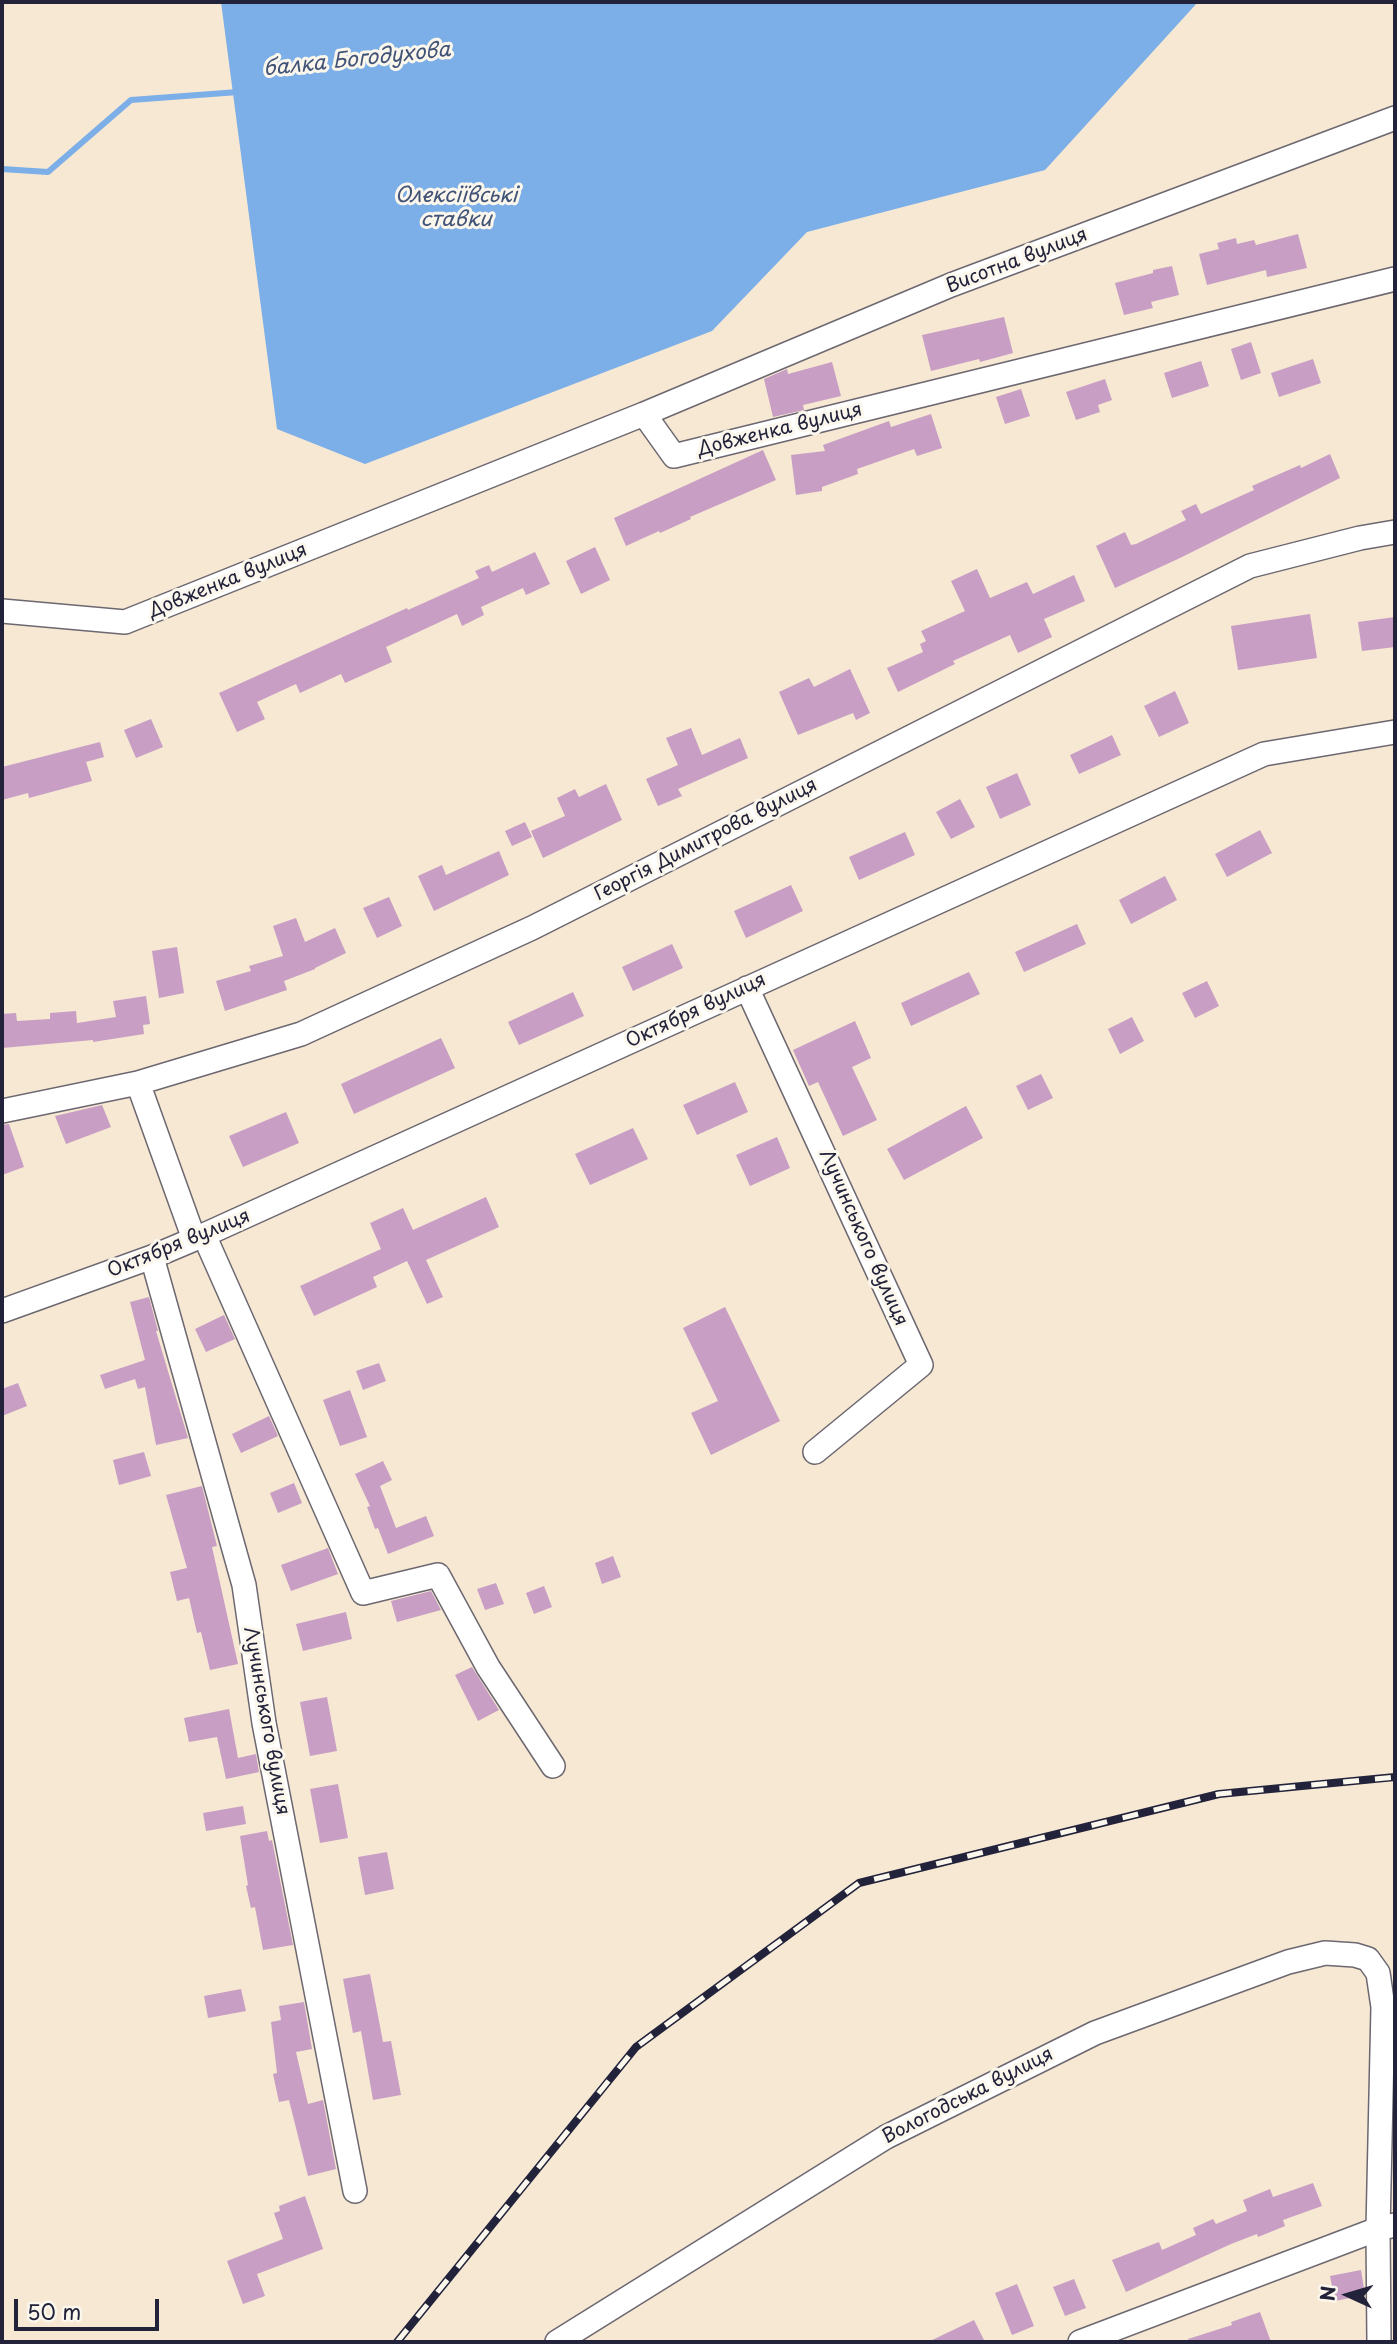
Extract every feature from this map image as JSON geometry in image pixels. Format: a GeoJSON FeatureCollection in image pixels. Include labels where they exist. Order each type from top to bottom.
{"type":"FeatureCollection","features":[{"type":"Feature","properties":{"kind":"street","name":"Висотна вулиця"},"geometry":{"type":"LineString","coordinates":[[644,414],[951,285],[1395,118]]}},
{"type":"Feature","properties":{"kind":"street","name":"Довженка вулиця"},"geometry":{"type":"LineString","coordinates":[[2,611],[125,622],[644,414],[674,456],[1395,279]]}},
{"type":"Feature","properties":{"kind":"street","name":"Георгія Димитрова вулиця"},"geometry":{"type":"LineString","coordinates":[[2,1111],[138,1083],[301,1034],[508,939],[1250,566],[1395,531]]}},
{"type":"Feature","properties":{"kind":"street","name":"Октября вулиця"},"geometry":{"type":"LineString","coordinates":[[2,1311],[152,1257],[341,1175],[1264,754],[1395,732]]}},
{"type":"Feature","properties":{"kind":"street","name":"Лучинського вулиця"},"geometry":{"type":"LineString","coordinates":[[747,988],[921,1365],[815,1452]]}},
{"type":"Feature","properties":{"kind":"street"},"geometry":{"type":"LineString","coordinates":[[138,1083],[199,1237],[363,1593],[438,1576],[488,1667],[553,1766]]}},
{"type":"Feature","properties":{"kind":"street","name":"Лучинського вулиця"},"geometry":{"type":"LineString","coordinates":[[152,1257],[244,1585],[264,1723],[355,2191]]}},
{"type":"Feature","properties":{"kind":"street","name":"Вологодська вулиця"},"geometry":{"type":"LineString","coordinates":[[557,2342],[886,2137],[1095,2033],[1288,1962],[1325,1953],[1355,1955],[1368,1959],[1378,1973],[1389,2008],[1386,2227],[1379,2342]]}},
{"type":"Feature","properties":{"kind":"street"},"geometry":{"type":"LineString","coordinates":[[1080,2342],[1386,2227]]}},
{"type":"Feature","properties":{"kind":"water","name":"Олексіївські ставки"},"geometry":{"type":"Polygon","coordinates":[[[221,2],[1198,2],[1045,170],[807,232],[712,331],[365,464],[277,429],[221,2]]]}},
{"type":"Feature","properties":{"kind":"building"},"geometry":{"type":"Polygon","coordinates":[[[1298,234],[1307,268],[1267,277],[1266,270],[1207,285],[1199,254],[1219,249],[1217,243],[1236,238],[1237,244],[1254,240],[1256,245],[1298,234]]]}},
{"type":"Feature","properties":{"kind":"building"},"geometry":{"type":"Polygon","coordinates":[[[1172,266],[1179,295],[1151,302],[1153,308],[1124,315],[1115,283],[1172,266]]]}},
{"type":"Feature","properties":{"kind":"building"},"geometry":{"type":"Polygon","coordinates":[[[1004,317],[1013,353],[931,371],[922,335],[1004,317]]]}},
{"type":"Feature","properties":{"kind":"building"},"geometry":{"type":"Polygon","coordinates":[[[1251,342],[1261,373],[1241,380],[1231,349],[1251,342]]]}},
{"type":"Feature","properties":{"kind":"building"},"geometry":{"type":"Polygon","coordinates":[[[1313,359],[1321,383],[1279,397],[1271,373],[1313,359]]]}},
{"type":"Feature","properties":{"kind":"building"},"geometry":{"type":"Polygon","coordinates":[[[1201,361],[1209,386],[1172,398],[1164,373],[1201,361]]]}},
{"type":"Feature","properties":{"kind":"building"},"geometry":{"type":"Polygon","coordinates":[[[832,362],[841,396],[803,405],[804,410],[773,417],[764,379],[787,369],[788,374],[832,362]]]}},
{"type":"Feature","properties":{"kind":"building"},"geometry":{"type":"Polygon","coordinates":[[[1105,379],[1112,400],[1098,405],[1100,412],[1076,420],[1066,392],[1105,379]]]}},
{"type":"Feature","properties":{"kind":"building"},"geometry":{"type":"Polygon","coordinates":[[[1021,389],[1030,416],[1005,424],[996,397],[1021,389]]]}},
{"type":"Feature","properties":{"kind":"building"},"geometry":{"type":"Polygon","coordinates":[[[931,414],[942,448],[917,456],[914,449],[857,469],[858,474],[822,487],[822,491],[796,495],[791,455],[825,451],[823,445],[889,421],[891,427],[931,414]]]}},
{"type":"Feature","properties":{"kind":"building"},"geometry":{"type":"Polygon","coordinates":[[[763,450],[776,480],[626,546],[614,518],[763,450]]]}},
{"type":"Feature","properties":{"kind":"building"},"geometry":{"type":"Polygon","coordinates":[[[1330,454],[1340,478],[1115,588],[1096,546],[1125,532],[1131,545],[1136,544],[1186,520],[1181,511],[1196,504],[1201,514],[1254,490],[1252,486],[1330,454]]]}},
{"type":"Feature","properties":{"kind":"building"},"geometry":{"type":"Polygon","coordinates":[[[595,547],[610,580],[581,594],[566,561],[595,547]]]}},
{"type":"Feature","properties":{"kind":"building"},"geometry":{"type":"Polygon","coordinates":[[[535,552],[550,584],[526,595],[523,588],[481,607],[484,615],[462,626],[457,614],[386,647],[392,662],[345,683],[341,674],[300,693],[296,684],[257,702],[265,719],[237,732],[219,693],[479,578],[475,571],[489,565],[492,572],[535,552]]]}},
{"type":"Feature","properties":{"kind":"building"},"geometry":{"type":"Polygon","coordinates":[[[977,569],[990,598],[1027,582],[1033,594],[1074,575],[1085,601],[1044,619],[1052,637],[1018,653],[1010,635],[953,661],[955,664],[898,692],[887,668],[923,652],[920,644],[926,641],[921,631],[965,611],[951,581],[977,569]]]}},
{"type":"Feature","properties":{"kind":"building"},"geometry":{"type":"Polygon","coordinates":[[[1310,614],[1317,658],[1238,670],[1231,626],[1310,614]]]}},
{"type":"Feature","properties":{"kind":"building"},"geometry":{"type":"Polygon","coordinates":[[[1395,617],[1395,647],[1362,651],[1358,622],[1395,617]]]}},
{"type":"Feature","properties":{"kind":"building"},"geometry":{"type":"Polygon","coordinates":[[[850,669],[870,713],[856,720],[853,713],[798,735],[779,692],[809,678],[814,687],[850,669]]]}},
{"type":"Feature","properties":{"kind":"building"},"geometry":{"type":"Polygon","coordinates":[[[1175,691],[1189,723],[1159,737],[1144,706],[1175,691]]]}},
{"type":"Feature","properties":{"kind":"building"},"geometry":{"type":"Polygon","coordinates":[[[151,719],[163,747],[136,758],[124,730],[151,719]]]}},
{"type":"Feature","properties":{"kind":"building"},"geometry":{"type":"Polygon","coordinates":[[[691,728],[702,755],[740,738],[748,758],[678,789],[682,796],[658,806],[646,779],[678,765],[666,738],[691,728]]]}},
{"type":"Feature","properties":{"kind":"building"},"geometry":{"type":"Polygon","coordinates":[[[1112,735],[1121,755],[1079,774],[1070,755],[1112,735]]]}},
{"type":"Feature","properties":{"kind":"building"},"geometry":{"type":"Polygon","coordinates":[[[100,742],[104,757],[86,762],[92,781],[29,798],[28,793],[2,800],[2,767],[100,742]]]}},
{"type":"Feature","properties":{"kind":"building"},"geometry":{"type":"Polygon","coordinates":[[[1017,773],[1031,805],[1000,819],[986,787],[1017,773]]]}},
{"type":"Feature","properties":{"kind":"building"},"geometry":{"type":"Polygon","coordinates":[[[606,784],[622,820],[543,858],[531,831],[565,816],[557,798],[575,789],[579,797],[606,784]]]}},
{"type":"Feature","properties":{"kind":"building"},"geometry":{"type":"Polygon","coordinates":[[[960,799],[975,827],[951,839],[936,812],[960,799]]]}},
{"type":"Feature","properties":{"kind":"building"},"geometry":{"type":"Polygon","coordinates":[[[525,822],[532,837],[512,846],[505,831],[525,822]]]}},
{"type":"Feature","properties":{"kind":"building"},"geometry":{"type":"Polygon","coordinates":[[[1260,830],[1272,853],[1227,877],[1215,854],[1260,830]]]}},
{"type":"Feature","properties":{"kind":"building"},"geometry":{"type":"Polygon","coordinates":[[[905,832],[915,855],[859,880],[849,857],[905,832]]]}},
{"type":"Feature","properties":{"kind":"building"},"geometry":{"type":"Polygon","coordinates":[[[499,851],[509,875],[434,911],[418,876],[442,865],[446,875],[499,851]]]}},
{"type":"Feature","properties":{"kind":"building"},"geometry":{"type":"Polygon","coordinates":[[[1165,876],[1177,900],[1131,924],[1119,900],[1165,876]]]}},
{"type":"Feature","properties":{"kind":"building"},"geometry":{"type":"Polygon","coordinates":[[[791,885],[803,911],[746,938],[734,911],[791,885]]]}},
{"type":"Feature","properties":{"kind":"building"},"geometry":{"type":"Polygon","coordinates":[[[389,897],[402,926],[377,938],[363,908],[389,897]]]}},
{"type":"Feature","properties":{"kind":"building"},"geometry":{"type":"Polygon","coordinates":[[[296,918],[305,942],[335,928],[346,953],[284,981],[287,990],[225,1011],[216,981],[251,971],[249,966],[283,956],[273,926],[296,918]]]}},
{"type":"Feature","properties":{"kind":"building"},"geometry":{"type":"Polygon","coordinates":[[[1077,924],[1086,944],[1024,972],[1015,952],[1077,924]]]}},
{"type":"Feature","properties":{"kind":"building"},"geometry":{"type":"Polygon","coordinates":[[[672,944],[683,968],[633,991],[622,967],[672,944]]]}},
{"type":"Feature","properties":{"kind":"building"},"geometry":{"type":"Polygon","coordinates":[[[177,947],[184,993],[159,998],[152,951],[177,947]]]}},
{"type":"Feature","properties":{"kind":"building"},"geometry":{"type":"Polygon","coordinates":[[[969,972],[980,994],[911,1026],[901,1003],[969,972]]]}},
{"type":"Feature","properties":{"kind":"building"},"geometry":{"type":"Polygon","coordinates":[[[1207,981],[1219,1006],[1195,1018],[1182,993],[1207,981]]]}},
{"type":"Feature","properties":{"kind":"building"},"geometry":{"type":"Polygon","coordinates":[[[573,992],[584,1016],[519,1045],[508,1022],[573,992]]]}},
{"type":"Feature","properties":{"kind":"building"},"geometry":{"type":"Polygon","coordinates":[[[146,996],[150,1024],[143,1025],[144,1034],[93,1042],[2,1048],[2,1014],[16,1013],[17,1021],[50,1019],[50,1013],[76,1011],[77,1023],[116,1017],[113,1001],[146,996]]]}},
{"type":"Feature","properties":{"kind":"building"},"geometry":{"type":"Polygon","coordinates":[[[1132,1017],[1144,1041],[1120,1054],[1108,1029],[1132,1017]]]}},
{"type":"Feature","properties":{"kind":"building"},"geometry":{"type":"Polygon","coordinates":[[[855,1021],[871,1058],[852,1067],[877,1120],[843,1136],[818,1082],[809,1086],[793,1050],[855,1021]]]}},
{"type":"Feature","properties":{"kind":"building"},"geometry":{"type":"Polygon","coordinates":[[[441,1038],[455,1068],[354,1114],[341,1084],[441,1038]]]}},
{"type":"Feature","properties":{"kind":"building"},"geometry":{"type":"Polygon","coordinates":[[[1041,1074],[1053,1098],[1028,1110],[1016,1086],[1041,1074]]]}},
{"type":"Feature","properties":{"kind":"building"},"geometry":{"type":"Polygon","coordinates":[[[735,1082],[748,1112],[697,1135],[683,1105],[735,1082]]]}},
{"type":"Feature","properties":{"kind":"building"},"geometry":{"type":"Polygon","coordinates":[[[102,1105],[111,1127],[66,1144],[55,1116],[102,1105]]]}},
{"type":"Feature","properties":{"kind":"building"},"geometry":{"type":"Polygon","coordinates":[[[966,1106],[983,1138],[904,1180],[887,1149],[966,1106]]]}},
{"type":"Feature","properties":{"kind":"building"},"geometry":{"type":"Polygon","coordinates":[[[286,1112],[299,1143],[243,1167],[229,1136],[286,1112]]]}},
{"type":"Feature","properties":{"kind":"building"},"geometry":{"type":"Polygon","coordinates":[[[9,1124],[24,1167],[2,1175],[2,1125],[9,1124]]]}},
{"type":"Feature","properties":{"kind":"building"},"geometry":{"type":"Polygon","coordinates":[[[633,1128],[648,1159],[590,1185],[575,1154],[633,1128]]]}},
{"type":"Feature","properties":{"kind":"building"},"geometry":{"type":"Polygon","coordinates":[[[777,1137],[790,1168],[750,1186],[736,1155],[777,1137]]]}},
{"type":"Feature","properties":{"kind":"building"},"geometry":{"type":"Polygon","coordinates":[[[486,1197],[499,1227],[426,1260],[443,1297],[427,1304],[407,1261],[373,1277],[377,1287],[314,1316],[300,1286],[381,1249],[370,1223],[403,1208],[413,1230],[486,1197]]]}},
{"type":"Feature","properties":{"kind":"building"},"geometry":{"type":"Polygon","coordinates":[[[149,1297],[156,1331],[188,1438],[156,1445],[145,1387],[138,1389],[135,1379],[105,1389],[100,1375],[145,1360],[130,1302],[149,1297]]]}},
{"type":"Feature","properties":{"kind":"building"},"geometry":{"type":"Polygon","coordinates":[[[725,1307],[780,1421],[711,1455],[691,1413],[718,1401],[683,1328],[725,1307]]]}},
{"type":"Feature","properties":{"kind":"building"},"geometry":{"type":"Polygon","coordinates":[[[224,1315],[235,1339],[206,1352],[195,1329],[224,1315]]]}},
{"type":"Feature","properties":{"kind":"building"},"geometry":{"type":"Polygon","coordinates":[[[379,1363],[386,1381],[363,1390],[356,1371],[379,1363]]]}},
{"type":"Feature","properties":{"kind":"building"},"geometry":{"type":"Polygon","coordinates":[[[18,1383],[27,1406],[2,1416],[2,1389],[18,1383]]]}},
{"type":"Feature","properties":{"kind":"building"},"geometry":{"type":"Polygon","coordinates":[[[350,1390],[367,1437],[340,1446],[323,1400],[350,1390]]]}},
{"type":"Feature","properties":{"kind":"building"},"geometry":{"type":"Polygon","coordinates":[[[269,1416],[278,1436],[241,1453],[232,1434],[269,1416]]]}},
{"type":"Feature","properties":{"kind":"building"},"geometry":{"type":"Polygon","coordinates":[[[144,1452],[151,1476],[119,1485],[113,1460],[144,1452]]]}},
{"type":"Feature","properties":{"kind":"building"},"geometry":{"type":"Polygon","coordinates":[[[383,1461],[392,1480],[380,1486],[396,1528],[426,1516],[434,1536],[388,1554],[378,1528],[375,1529],[367,1507],[370,1506],[355,1474],[383,1461]]]}},
{"type":"Feature","properties":{"kind":"building"},"geometry":{"type":"Polygon","coordinates":[[[294,1483],[302,1503],[278,1513],[270,1493],[294,1483]]]}},
{"type":"Feature","properties":{"kind":"building"},"geometry":{"type":"Polygon","coordinates":[[[202,1486],[217,1546],[212,1547],[238,1664],[210,1670],[201,1632],[197,1633],[189,1598],[177,1601],[170,1572],[187,1568],[166,1495],[202,1486]]]}},
{"type":"Feature","properties":{"kind":"building"},"geometry":{"type":"Polygon","coordinates":[[[328,1548],[338,1574],[291,1591],[281,1565],[328,1548]]]}},
{"type":"Feature","properties":{"kind":"building"},"geometry":{"type":"Polygon","coordinates":[[[613,1556],[621,1577],[602,1584],[595,1563],[613,1556]]]}},
{"type":"Feature","properties":{"kind":"building"},"geometry":{"type":"Polygon","coordinates":[[[496,1583],[504,1604],[485,1610],[477,1589],[496,1583]]]}},
{"type":"Feature","properties":{"kind":"building"},"geometry":{"type":"Polygon","coordinates":[[[544,1586],[552,1607],[534,1614],[526,1593],[544,1586]]]}},
{"type":"Feature","properties":{"kind":"building"},"geometry":{"type":"Polygon","coordinates":[[[431,1591],[441,1610],[397,1622],[391,1601],[431,1591]]]}},
{"type":"Feature","properties":{"kind":"building"},"geometry":{"type":"Polygon","coordinates":[[[346,1612],[352,1639],[303,1651],[296,1624],[346,1612]]]}},
{"type":"Feature","properties":{"kind":"building"},"geometry":{"type":"Polygon","coordinates":[[[472,1667],[499,1710],[478,1721],[455,1675],[472,1667]]]}},
{"type":"Feature","properties":{"kind":"building"},"geometry":{"type":"Polygon","coordinates":[[[327,1697],[337,1751],[310,1756],[300,1702],[327,1697]]]}},
{"type":"Feature","properties":{"kind":"building"},"geometry":{"type":"Polygon","coordinates":[[[229,1709],[238,1758],[256,1754],[259,1772],[226,1779],[217,1737],[189,1742],[184,1718],[229,1709]]]}},
{"type":"Feature","properties":{"kind":"building"},"geometry":{"type":"Polygon","coordinates":[[[338,1784],[348,1838],[320,1843],[310,1789],[338,1784]]]}},
{"type":"Feature","properties":{"kind":"building"},"geometry":{"type":"Polygon","coordinates":[[[243,1806],[246,1824],[206,1831],[203,1813],[243,1806]]]}},
{"type":"Feature","properties":{"kind":"building"},"geometry":{"type":"Polygon","coordinates":[[[267,1831],[269,1841],[272,1840],[293,1945],[263,1950],[255,1907],[251,1908],[246,1886],[248,1885],[240,1836],[267,1831]]]}},
{"type":"Feature","properties":{"kind":"building"},"geometry":{"type":"Polygon","coordinates":[[[387,1852],[394,1889],[365,1895],[358,1857],[387,1852]]]}},
{"type":"Feature","properties":{"kind":"building"},"geometry":{"type":"Polygon","coordinates":[[[370,1974],[383,2042],[391,2041],[401,2095],[373,2100],[361,2031],[353,2033],[343,1979],[370,1974]]]}},
{"type":"Feature","properties":{"kind":"building"},"geometry":{"type":"Polygon","coordinates":[[[241,1989],[246,2011],[208,2018],[204,1996],[241,1989]]]}},
{"type":"Feature","properties":{"kind":"building"},"geometry":{"type":"Polygon","coordinates":[[[304,2002],[312,2049],[296,2052],[308,2104],[323,2100],[336,2169],[308,2176],[289,2100],[279,2102],[273,2074],[277,2073],[271,2022],[281,2020],[279,2006],[304,2002]]]}},
{"type":"Feature","properties":{"kind":"building"},"geometry":{"type":"Polygon","coordinates":[[[1313,2183],[1322,2206],[1283,2220],[1285,2226],[1231,2244],[1126,2292],[1112,2260],[1159,2242],[1162,2250],[1196,2235],[1193,2228],[1213,2219],[1216,2224],[1247,2211],[1243,2200],[1270,2189],[1273,2197],[1313,2183]]]}},
{"type":"Feature","properties":{"kind":"building"},"geometry":{"type":"Polygon","coordinates":[[[305,2196],[323,2249],[257,2274],[265,2296],[243,2304],[227,2261],[283,2239],[274,2213],[280,2211],[279,2206],[305,2196]]]}},
{"type":"Feature","properties":{"kind":"building"},"geometry":{"type":"Polygon","coordinates":[[[1361,2270],[1365,2295],[1335,2301],[1330,2276],[1361,2270]]]}},
{"type":"Feature","properties":{"kind":"building"},"geometry":{"type":"Polygon","coordinates":[[[1074,2279],[1086,2308],[1065,2316],[1053,2287],[1074,2279]]]}},
{"type":"Feature","properties":{"kind":"building"},"geometry":{"type":"Polygon","coordinates":[[[1017,2284],[1034,2326],[1012,2335],[995,2293],[1017,2284]]]}},
{"type":"Feature","properties":{"kind":"building"},"geometry":{"type":"Polygon","coordinates":[[[1260,2312],[1271,2342],[1189,2342],[1188,2339],[1232,2325],[1231,2322],[1260,2312]]]}},
{"type":"Feature","properties":{"kind":"building"},"geometry":{"type":"Polygon","coordinates":[[[974,2320],[985,2342],[928,2342],[974,2320]]]}},
{"type":"Feature","properties":{"kind":"waterway","name":"балка Богодухова"},"geometry":{"type":"LineString","coordinates":[[2,169],[48,172],[131,100],[238,92]]}},
{"type":"Feature","properties":{"kind":"railway"},"geometry":{"type":"LineString","coordinates":[[397,2342],[636,2047],[859,1883],[1219,1794],[1395,1777]]}}]}
